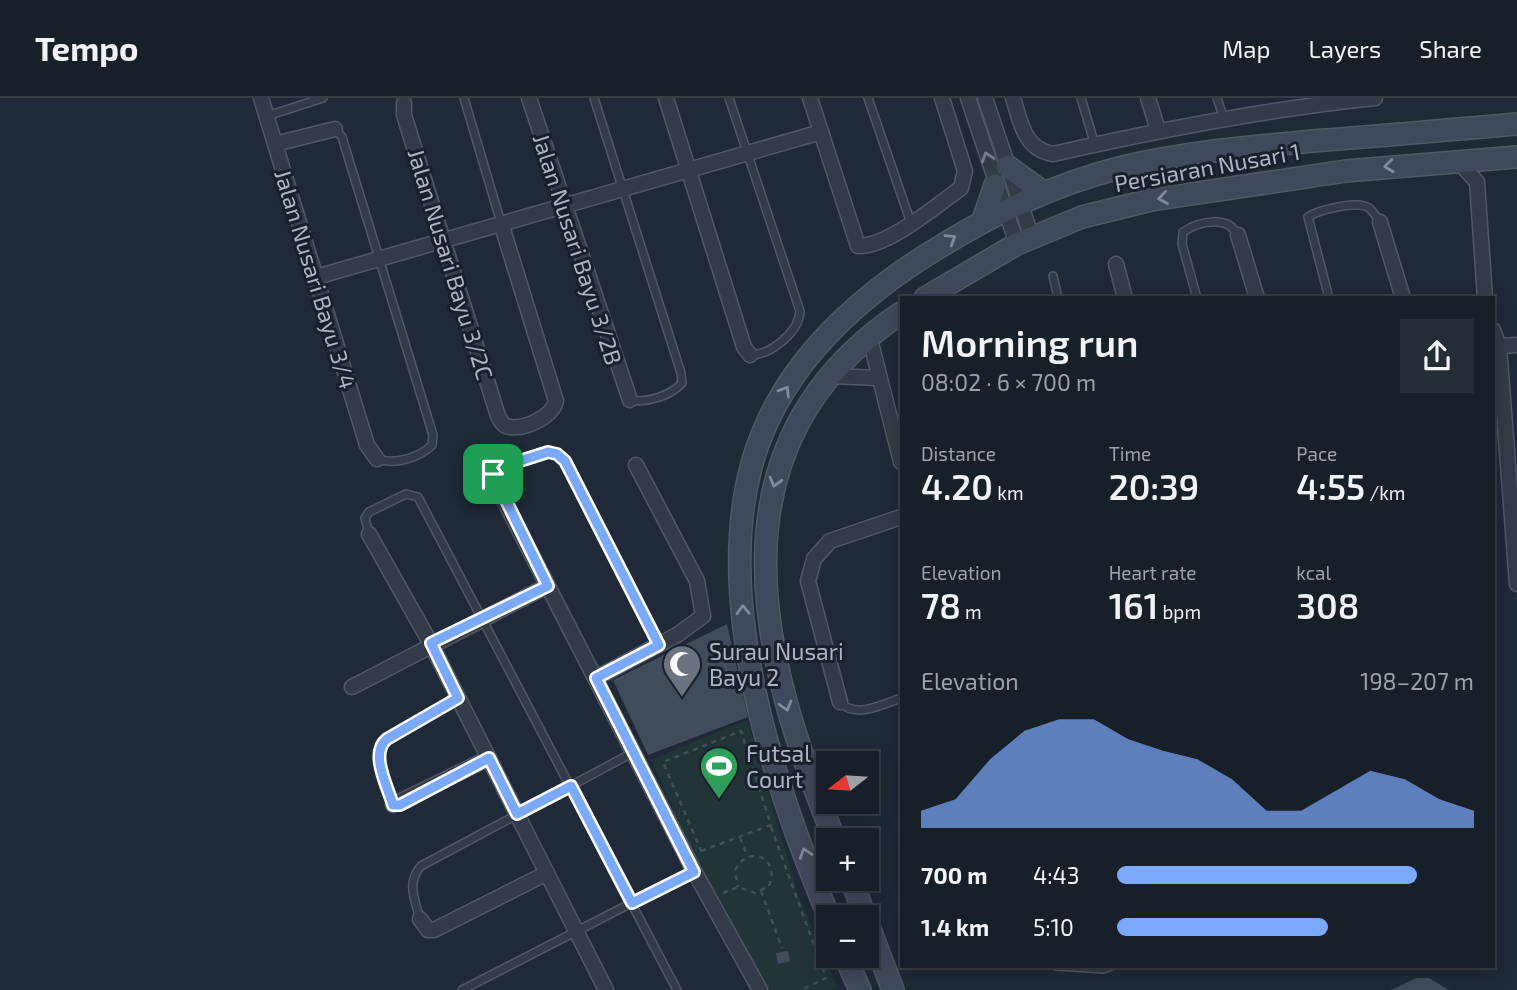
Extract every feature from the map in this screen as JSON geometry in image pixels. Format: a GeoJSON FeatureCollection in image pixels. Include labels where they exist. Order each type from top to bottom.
{"type":"FeatureCollection","features":[{"type":"Feature","properties":{"kind":"main road","name":"Persiaran Nusari 1"},"geometry":{"type":"LineString","coordinates":[[825,905],[780,784],[744,636],[741,539],[753,458],[780,400],[828,332],[881,284],[983,220],[1043,192],[1127,166],[1229,148],[1517,124]]}},
{"type":"Feature","properties":{"kind":"main road","name":"Persiaran Nusari 1"},"geometry":{"type":"LineString","coordinates":[[929,296],[1025,241],[1082,217],[1151,200],[1262,181],[1457,160],[1517,157]]}},
{"type":"Feature","properties":{"kind":"main road"},"geometry":{"type":"LineString","coordinates":[[983,220],[1001,176],[1043,192]]}},
{"type":"Feature","properties":{"kind":"main road"},"geometry":{"type":"LineString","coordinates":[[830,828],[811,782],[784,701],[767,603],[764,536],[769,503],[796,425],[832,376],[900,314]]}},
{"type":"Feature","properties":{"kind":"main road"},"geometry":{"type":"LineString","coordinates":[[879,953],[893,990]]}},
{"type":"Feature","properties":{"kind":"main road"},"geometry":{"type":"LineString","coordinates":[[850,968],[860,990]]}},
{"type":"Feature","properties":{"kind":"street","name":"Jalan Nusari Bayu 3/4"},"geometry":{"type":"LineString","coordinates":[[261,98],[367,445],[377,459]]}},
{"type":"Feature","properties":{"kind":"street","name":"Jalan Nusari Bayu 3/2B"},"geometry":{"type":"LineString","coordinates":[[528,98],[630,400]]}},
{"type":"Feature","properties":{"kind":"street"},"geometry":{"type":"LineString","coordinates":[[666,98],[744,347],[750,355]]}},
{"type":"Feature","properties":{"kind":"street"},"geometry":{"type":"LineString","coordinates":[[810,98],[858,247],[868,247],[911,223],[961,188],[965,171],[942,98]]}},
{"type":"Feature","properties":{"kind":"street"},"geometry":{"type":"LineString","coordinates":[[968,98],[1025,241]]}},
{"type":"Feature","properties":{"kind":"street"},"geometry":{"type":"LineString","coordinates":[[985,98],[1001,176],[1011,206]]}},
{"type":"Feature","properties":{"kind":"street"},"geometry":{"type":"LineString","coordinates":[[1013,98],[1026,139],[1038,152],[1053,154],[1158,130],[1224,119],[1282,103],[1375,98]]}},
{"type":"Feature","properties":{"kind":"street"},"geometry":{"type":"LineString","coordinates":[[1148,98],[1158,130]]}},
{"type":"Feature","properties":{"kind":"street","name":"Jalan Nusari Bayu 3/2C"},"geometry":{"type":"LineString","coordinates":[[407,101],[404,115],[443,240],[503,425],[510,428],[546,417],[553,411],[556,401],[501,223]]}},
{"type":"Feature","properties":{"kind":"street"},"geometry":{"type":"LineString","coordinates":[[275,144],[335,129]]}},
{"type":"Feature","properties":{"kind":"street"},"geometry":{"type":"LineString","coordinates":[[316,276],[821,132]]}},
{"type":"Feature","properties":{"kind":"street"},"geometry":{"type":"LineString","coordinates":[[1477,202],[1484,171],[1492,158]]}},
{"type":"Feature","properties":{"kind":"street"},"geometry":{"type":"LineString","coordinates":[[1457,160],[1477,182],[1485,296]]}},
{"type":"Feature","properties":{"kind":"street"},"geometry":{"type":"LineString","coordinates":[[1380,222],[1402,296]]}},
{"type":"Feature","properties":{"kind":"street"},"geometry":{"type":"LineString","coordinates":[[1238,236],[1256,296]]}},
{"type":"Feature","properties":{"kind":"street"},"geometry":{"type":"LineString","coordinates":[[1116,264],[1124,296]]}},
{"type":"Feature","properties":{"kind":"street"},"geometry":{"type":"LineString","coordinates":[[1495,335],[1499,346],[1517,584]]}},
{"type":"Feature","properties":{"kind":"street"},"geometry":{"type":"LineString","coordinates":[[870,340],[900,458]]}},
{"type":"Feature","properties":{"kind":"street"},"geometry":{"type":"LineString","coordinates":[[1499,346],[1517,345]]}},
{"type":"Feature","properties":{"kind":"street"},"geometry":{"type":"LineString","coordinates":[[832,376],[878,378]]}},
{"type":"Feature","properties":{"kind":"street"},"geometry":{"type":"LineString","coordinates":[[596,678],[695,625],[703,616],[697,581],[636,465]]}},
{"type":"Feature","properties":{"kind":"street"},"geometry":{"type":"LineString","coordinates":[[495,483],[694,872],[760,990]]}},
{"type":"Feature","properties":{"kind":"street"},"geometry":{"type":"LineString","coordinates":[[839,702],[808,581],[814,559],[830,541],[900,517]]}},
{"type":"Feature","properties":{"kind":"street"},"geometry":{"type":"LineString","coordinates":[[369,534],[431,643],[603,989]]}},
{"type":"Feature","properties":{"kind":"street"},"geometry":{"type":"LineString","coordinates":[[352,687],[431,643],[548,586]]}},
{"type":"Feature","properties":{"kind":"street"},"geometry":{"type":"LineString","coordinates":[[393,805],[400,805],[489,758]]}},
{"type":"Feature","properties":{"kind":"street"},"geometry":{"type":"LineString","coordinates":[[420,919],[428,930],[434,930],[547,873]]}},
{"type":"Feature","properties":{"kind":"lane"},"geometry":{"type":"LineString","coordinates":[[267,116],[323,98]]}},
{"type":"Feature","properties":{"kind":"lane"},"geometry":{"type":"LineString","coordinates":[[464,98],[501,223]]}},
{"type":"Feature","properties":{"kind":"lane"},"geometry":{"type":"LineString","coordinates":[[594,98],[682,383],[675,391],[642,402],[630,400]]}},
{"type":"Feature","properties":{"kind":"lane"},"geometry":{"type":"LineString","coordinates":[[729,98],[800,311],[800,322],[792,333],[759,355],[750,355]]}},
{"type":"Feature","properties":{"kind":"lane"},"geometry":{"type":"LineString","coordinates":[[868,98],[911,223]]}},
{"type":"Feature","properties":{"kind":"lane"},"geometry":{"type":"LineString","coordinates":[[1081,98],[1095,145]]}},
{"type":"Feature","properties":{"kind":"lane"},"geometry":{"type":"LineString","coordinates":[[1217,98],[1224,119]]}},
{"type":"Feature","properties":{"kind":"lane"},"geometry":{"type":"LineString","coordinates":[[335,129],[342,137],[433,436],[432,445],[424,453],[389,463],[377,459]]}},
{"type":"Feature","properties":{"kind":"lane"},"geometry":{"type":"LineString","coordinates":[[1328,296],[1308,217],[1316,211],[1359,205],[1369,208],[1380,222]]}},
{"type":"Feature","properties":{"kind":"lane"},"geometry":{"type":"LineString","coordinates":[[1196,296],[1182,244],[1183,232],[1191,226],[1226,222],[1233,225],[1238,236]]}},
{"type":"Feature","properties":{"kind":"lane"},"geometry":{"type":"LineString","coordinates":[[1053,276],[1058,296]]}},
{"type":"Feature","properties":{"kind":"lane"},"geometry":{"type":"LineString","coordinates":[[495,483],[493,474],[498,468],[537,454],[557,454],[565,461],[659,645]]}},
{"type":"Feature","properties":{"kind":"lane"},"geometry":{"type":"LineString","coordinates":[[369,534],[365,518],[369,512],[406,494],[418,497],[677,990]]}},
{"type":"Feature","properties":{"kind":"lane"},"geometry":{"type":"LineString","coordinates":[[393,805],[378,753],[380,744],[458,698]]}},
{"type":"Feature","properties":{"kind":"lane"},"geometry":{"type":"LineString","coordinates":[[839,702],[849,710],[860,710],[900,698]]}},
{"type":"Feature","properties":{"kind":"lane"},"geometry":{"type":"LineString","coordinates":[[420,919],[411,884],[413,875],[421,866],[634,752]]}},
{"type":"Feature","properties":{"kind":"lane"},"geometry":{"type":"LineString","coordinates":[[462,990],[694,872]]}},
{"type":"Feature","properties":{"kind":"lane"},"geometry":{"type":"LineString","coordinates":[[1088,968],[1106,968]]}},
{"type":"Feature","properties":{"kind":"path"},"geometry":{"type":"LineString","coordinates":[[771,825],[701,851],[663,762],[741,731],[771,825],[826,978],[801,990]]}},
{"type":"Feature","properties":{"kind":"path"},"geometry":{"type":"LineString","coordinates":[[740,837],[748,857]]}},
{"type":"Feature","properties":{"kind":"path"},"geometry":{"type":"LineString","coordinates":[[748,857],[763,858],[770,864],[772,878],[769,886],[761,891],[748,893],[738,887],[735,870],[741,861],[748,857]]}},
{"type":"Feature","properties":{"kind":"path"},"geometry":{"type":"LineString","coordinates":[[720,894],[738,887]]}},
{"type":"Feature","properties":{"kind":"path"},"geometry":{"type":"LineString","coordinates":[[761,891],[782,948]]}},
{"type":"Feature","properties":{"kind":"green space"},"geometry":{"type":"Polygon","coordinates":[[[747,720],[797,891],[816,937],[816,968],[829,968],[837,987],[831,990],[751,990],[651,760],[747,720]]]}},
{"type":"Feature","properties":{"kind":"building","name":"Surau Nusari Bayu 2"},"geometry":{"type":"Polygon","coordinates":[[[727,624],[748,717],[648,755],[613,680],[727,624]]]}},
{"type":"Feature","properties":{"kind":"building"},"geometry":{"type":"Polygon","coordinates":[[[788,951],[790,961],[778,964],[776,953],[788,951]]]}},
{"type":"Feature","properties":{"kind":"building"},"geometry":{"type":"Polygon","coordinates":[[[1416,978],[1429,978],[1449,990],[1391,990],[1416,978]]]}},
{"type":"Feature","properties":{"kind":"place","name":"Surau Nusari Bayu 2"},"geometry":{"type":"Point","coordinates":[682,698]}},
{"type":"Feature","properties":{"kind":"place","name":"Futsal Court"},"geometry":{"type":"Point","coordinates":[719,800]}},
{"type":"Feature","properties":{"kind":"route"},"geometry":{"type":"LineString","coordinates":[[548,452],[557,454],[565,461],[659,645],[596,678],[694,872],[632,903],[571,786],[517,814],[489,758],[400,805],[393,805],[378,753],[380,744],[458,698],[431,643],[548,586],[495,483],[493,474],[498,468],[548,452]]}}]}
